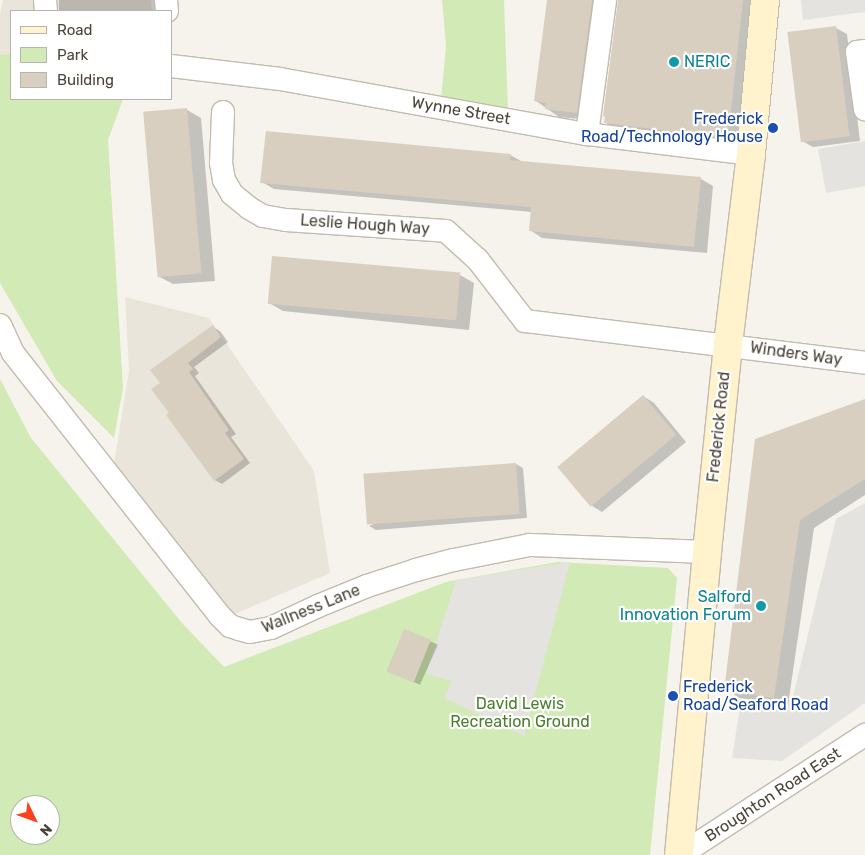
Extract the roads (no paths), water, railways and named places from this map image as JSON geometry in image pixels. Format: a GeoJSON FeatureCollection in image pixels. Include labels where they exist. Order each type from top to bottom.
{"type":"FeatureCollection","features":[{"type":"Feature","properties":{"kind":"main road","name":"Frederick Road"},"geometry":{"type":"LineString","coordinates":[[680,855],[707,552],[728,344],[751,154],[765,0]]}},
{"type":"Feature","properties":{"kind":"street"},"geometry":{"type":"LineString","coordinates":[[587,134],[605,0]]}},
{"type":"Feature","properties":{"kind":"street"},"geometry":{"type":"LineString","coordinates":[[865,51],[857,52],[865,109]]}},
{"type":"Feature","properties":{"kind":"street","name":"Wynne Street"},"geometry":{"type":"LineString","coordinates":[[172,66],[280,78],[587,134],[751,154]]}},
{"type":"Feature","properties":{"kind":"street","name":"Leslie Hough Way"},"geometry":{"type":"LineString","coordinates":[[223,112],[221,163],[224,180],[232,194],[249,208],[263,216],[446,231],[478,260],[525,321],[728,344]]}},
{"type":"Feature","properties":{"kind":"street","name":"Wallness Lane"},"geometry":{"type":"LineString","coordinates":[[0,325],[13,353],[216,612],[230,626],[239,629],[261,631],[366,586],[416,570],[454,560],[530,545],[707,552]]}},
{"type":"Feature","properties":{"kind":"street","name":"Winders Way"},"geometry":{"type":"LineString","coordinates":[[728,344],[865,363]]}},
{"type":"Feature","properties":{"kind":"street","name":"Broughton Road East"},"geometry":{"type":"LineString","coordinates":[[680,855],[865,735]]}},
{"type":"Feature","properties":{"kind":"place","name":"NERIC"},"geometry":{"type":"Point","coordinates":[674,62]}},
{"type":"Feature","properties":{"kind":"place","name":"Frederick Road/Technology House"},"geometry":{"type":"Point","coordinates":[773,128]}},
{"type":"Feature","properties":{"kind":"place","name":"Salford Innovation Forum"},"geometry":{"type":"Point","coordinates":[761,606]}},
{"type":"Feature","properties":{"kind":"place","name":"Frederick Road/Seaford Road"},"geometry":{"type":"Point","coordinates":[673,696]}},
{"type":"Feature","properties":{"kind":"park label","name":"David Lewis Recreation Ground"},"geometry":{"type":"Point","coordinates":[520,713]}}]}
